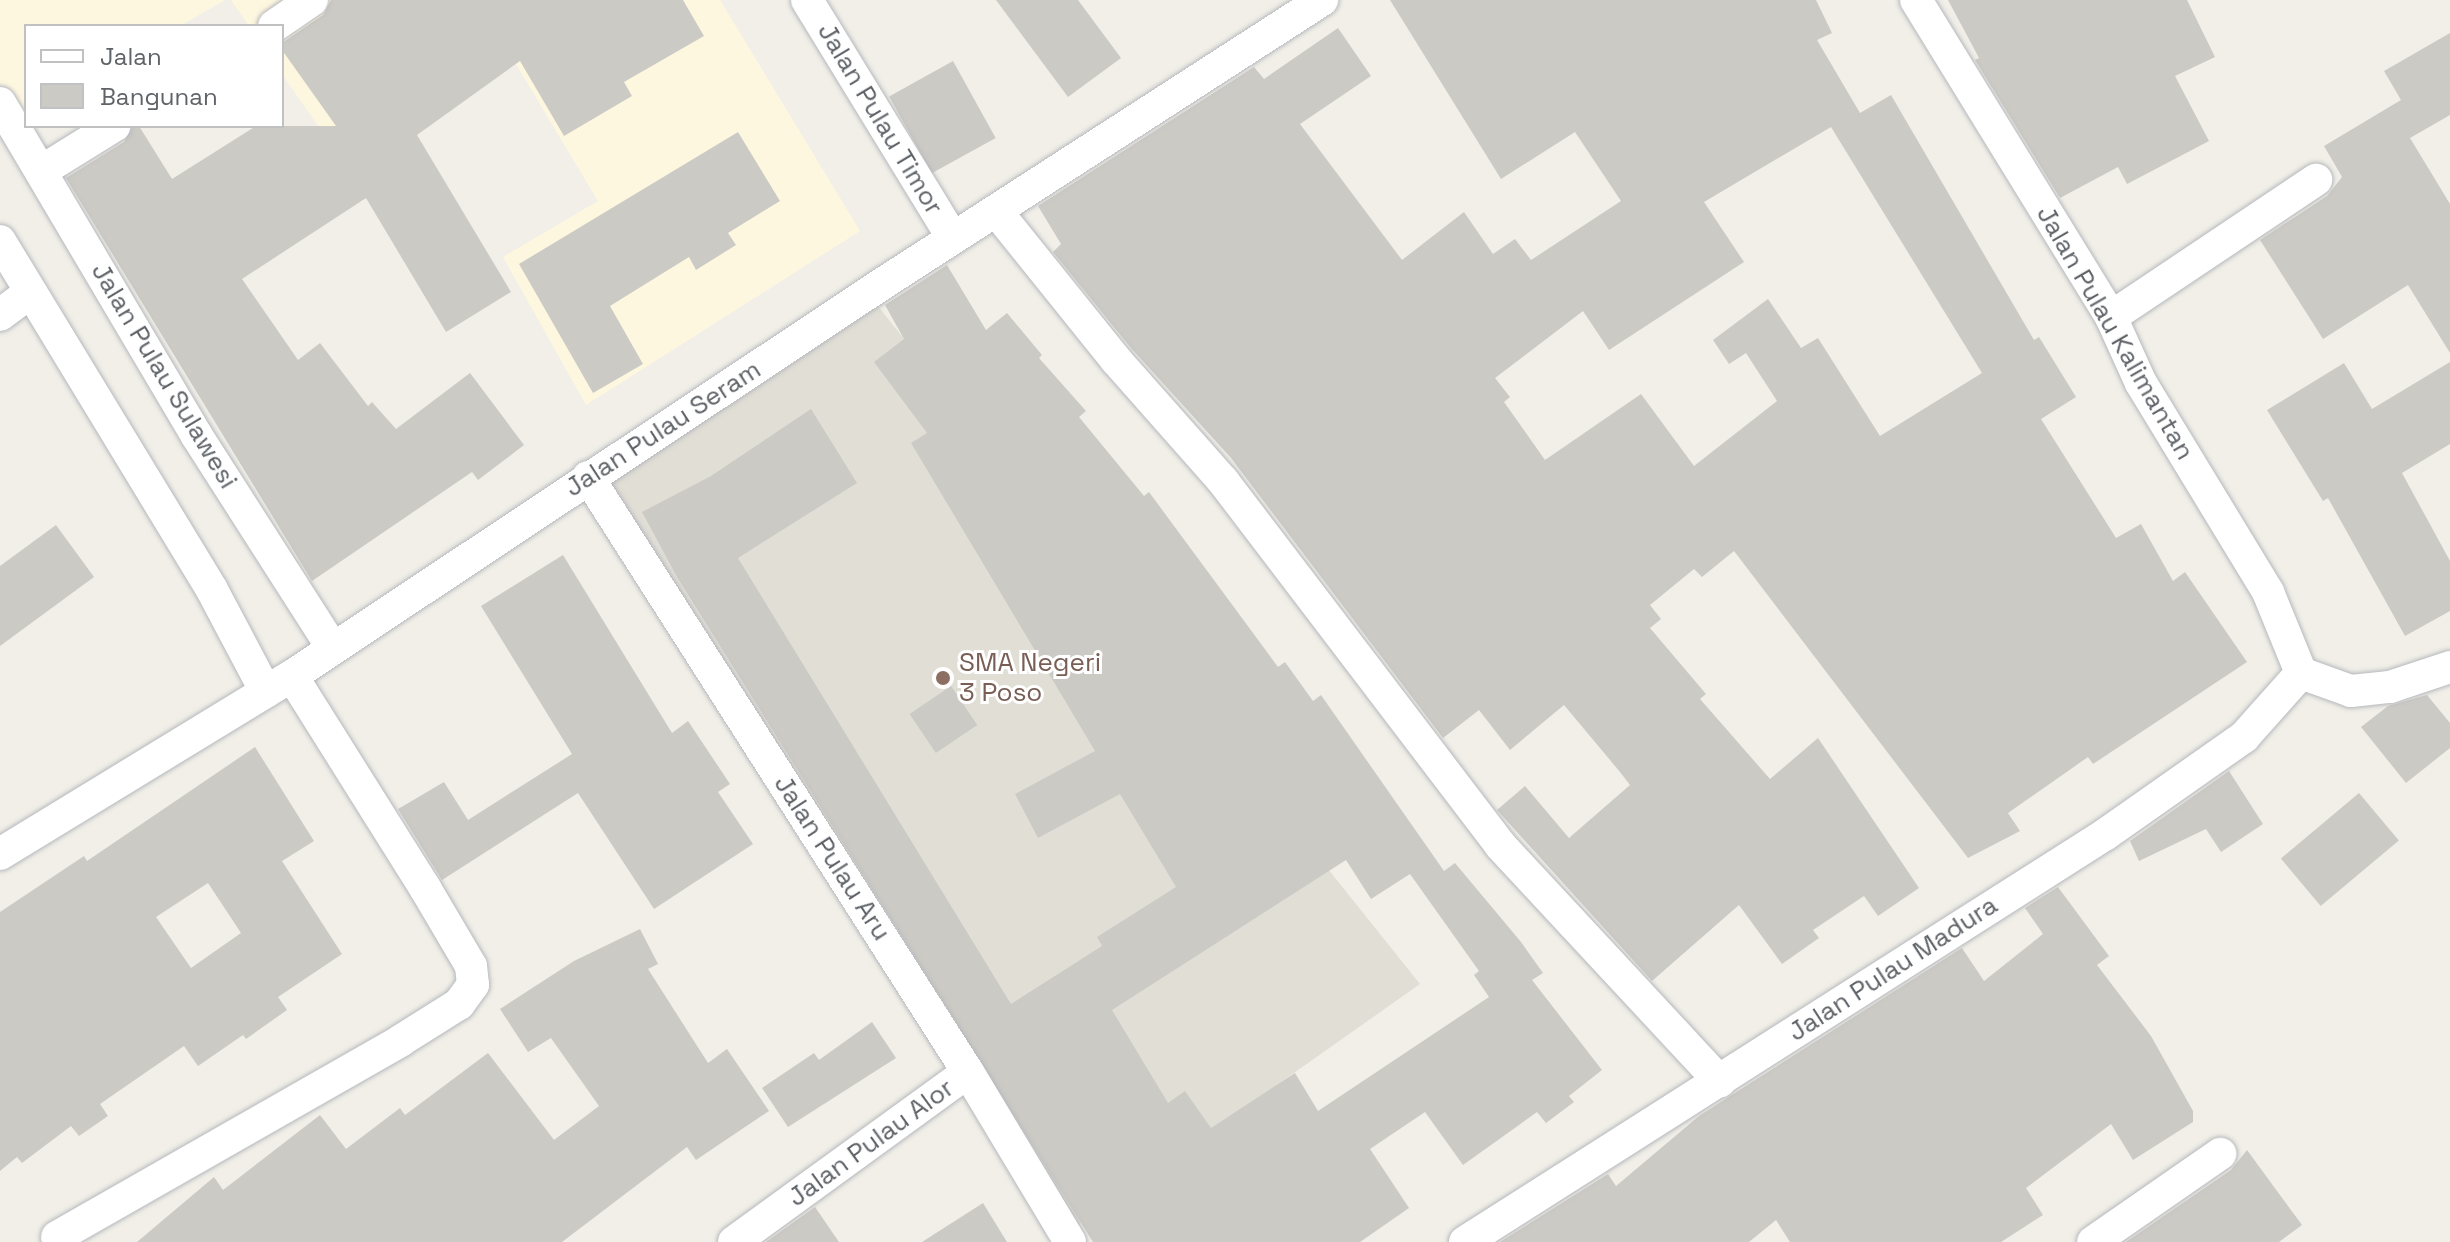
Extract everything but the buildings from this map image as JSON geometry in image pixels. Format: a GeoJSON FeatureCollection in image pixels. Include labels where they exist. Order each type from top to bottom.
{"type":"FeatureCollection","features":[{"type":"Feature","properties":{"kind":"street"},"geometry":{"type":"LineString","coordinates":[[277,24],[312,0]]}},
{"type":"Feature","properties":{"kind":"street","name":"Jalan Pulau Timor"},"geometry":{"type":"LineString","coordinates":[[807,0],[953,238]]}},
{"type":"Feature","properties":{"kind":"street","name":"Jalan Pulau Seram"},"geometry":{"type":"LineString","coordinates":[[0,854],[279,684],[588,477],[1322,0]]}},
{"type":"Feature","properties":{"kind":"street","name":"Jalan Pulau Kalimantan"},"geometry":{"type":"LineString","coordinates":[[1916,0],[2111,317],[2141,383],[2268,592],[2301,673]]}},
{"type":"Feature","properties":{"kind":"street","name":"Jalan Pulau Sulawesi"},"geometry":{"type":"LineString","coordinates":[[0,103],[43,170],[197,436],[332,647]]}},
{"type":"Feature","properties":{"kind":"street"},"geometry":{"type":"LineString","coordinates":[[43,170],[111,128]]}},
{"type":"Feature","properties":{"kind":"street"},"geometry":{"type":"LineString","coordinates":[[2111,317],[2316,180]]}},
{"type":"Feature","properties":{"kind":"street"},"geometry":{"type":"LineString","coordinates":[[997,212],[1116,360],[1223,481],[1500,845],[1720,1082]]}},
{"type":"Feature","properties":{"kind":"street"},"geometry":{"type":"LineString","coordinates":[[0,241],[149,484],[279,684],[425,888],[471,966],[473,985],[459,1004],[400,1041],[57,1237]]}},
{"type":"Feature","properties":{"kind":"street"},"geometry":{"type":"LineString","coordinates":[[0,315],[30,292]]}},
{"type":"Feature","properties":{"kind":"street","name":"Jalan Pulau Aru"},"geometry":{"type":"LineString","coordinates":[[588,477],[968,1072],[1070,1242]]}},
{"type":"Feature","properties":{"kind":"street"},"geometry":{"type":"LineString","coordinates":[[2301,673],[2351,691],[2390,687],[2450,667]]}},
{"type":"Feature","properties":{"kind":"street","name":"Jalan Pulau Madura"},"geometry":{"type":"LineString","coordinates":[[1465,1242],[1720,1082],[2199,770],[2260,722],[2301,673]]}},
{"type":"Feature","properties":{"kind":"street","name":"Jalan Pulau Alor"},"geometry":{"type":"LineString","coordinates":[[734,1242],[968,1072]]}},
{"type":"Feature","properties":{"kind":"street"},"geometry":{"type":"LineString","coordinates":[[2093,1242],[2220,1154]]}},
{"type":"Feature","properties":{"kind":"shaded area"},"geometry":{"type":"Polygon","coordinates":[[[0,0],[225,0],[183,24],[24,24],[24,116],[0,100],[0,0]]]}},
{"type":"Feature","properties":{"kind":"shaded area"},"geometry":{"type":"Polygon","coordinates":[[[231,0],[720,0],[860,231],[586,405],[503,257],[598,201],[504,44],[341,159],[284,77],[284,24],[248,24],[231,0]]]}},
{"type":"Feature","properties":{"kind":"shaded area","name":"SMA Negeri 3 Poso"},"geometry":{"type":"Polygon","coordinates":[[[873,300],[1420,984],[1067,1233],[588,483],[873,300]]]}},
{"type":"Feature","properties":{"kind":"place","name":"SMA Negeri 3 Poso"},"geometry":{"type":"Point","coordinates":[943,678]}}]}
